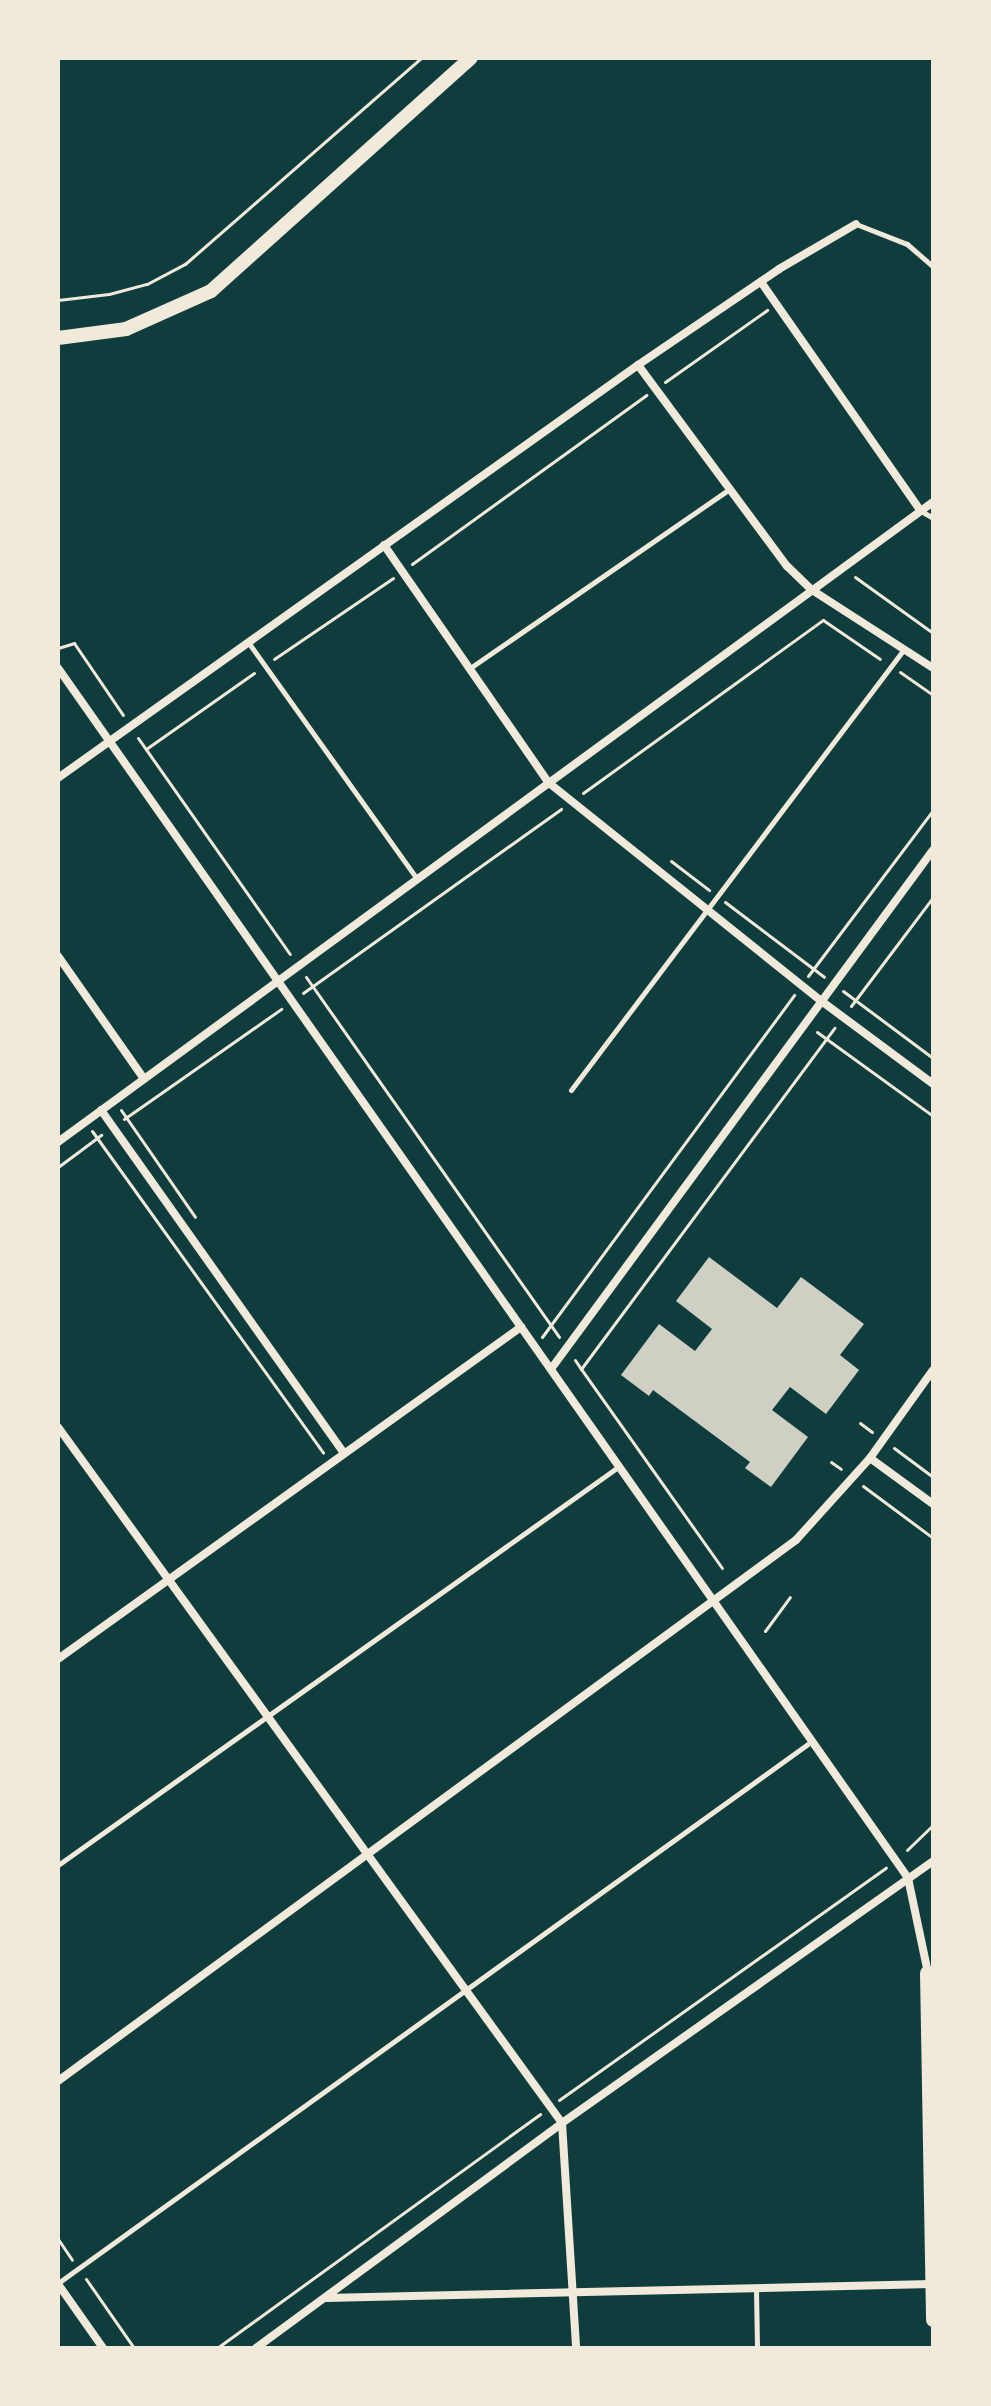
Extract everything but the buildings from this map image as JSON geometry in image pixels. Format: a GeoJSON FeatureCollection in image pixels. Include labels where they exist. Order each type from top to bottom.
{"type":"FeatureCollection","features":[{"type":"Feature","properties":{"kind":"street"},"geometry":{"type":"LineString","coordinates":[[58,338],[126,329],[211,291],[471,58]]}},
{"type":"Feature","properties":{"kind":"street"},"geometry":{"type":"LineString","coordinates":[[58,778],[108,739],[638,365],[761,282],[856,224]]}},
{"type":"Feature","properties":{"kind":"street"},"geometry":{"type":"LineString","coordinates":[[761,282],[921,511]]}},
{"type":"Feature","properties":{"kind":"street"},"geometry":{"type":"LineString","coordinates":[[638,365],[787,566],[812,590],[933,668]]}},
{"type":"Feature","properties":{"kind":"street"},"geometry":{"type":"LineString","coordinates":[[58,1142],[933,502]]}},
{"type":"Feature","properties":{"kind":"street"},"geometry":{"type":"LineString","coordinates":[[384,545],[549,783],[820,1000],[933,1084]]}},
{"type":"Feature","properties":{"kind":"street"},"geometry":{"type":"LineString","coordinates":[[58,668],[908,1878],[930,1973],[933,2320]]}},
{"type":"Feature","properties":{"kind":"street"},"geometry":{"type":"LineString","coordinates":[[551,1369],[933,850]]}},
{"type":"Feature","properties":{"kind":"street"},"geometry":{"type":"LineString","coordinates":[[58,956],[144,1079]]}},
{"type":"Feature","properties":{"kind":"street"},"geometry":{"type":"LineString","coordinates":[[101,1110],[344,1453]]}},
{"type":"Feature","properties":{"kind":"street"},"geometry":{"type":"LineString","coordinates":[[58,1659],[521,1327]]}},
{"type":"Feature","properties":{"kind":"street"},"geometry":{"type":"LineString","coordinates":[[58,2081],[796,1540],[870,1458],[933,1370]]}},
{"type":"Feature","properties":{"kind":"street"},"geometry":{"type":"LineString","coordinates":[[58,1427],[562,2123],[576,2348]]}},
{"type":"Feature","properties":{"kind":"street"},"geometry":{"type":"LineString","coordinates":[[870,1458],[933,1504]]}},
{"type":"Feature","properties":{"kind":"street"},"geometry":{"type":"LineString","coordinates":[[256,2348],[562,2123],[933,1861]]}},
{"type":"Feature","properties":{"kind":"street"},"geometry":{"type":"LineString","coordinates":[[58,2284],[100,2345],[89,2348]]}},
{"type":"Feature","properties":{"kind":"street"},"geometry":{"type":"LineString","coordinates":[[326,2298],[932,2284]]}},
{"type":"Feature","properties":{"kind":"lane"},"geometry":{"type":"LineString","coordinates":[[856,224],[907,244],[933,267]]}},
{"type":"Feature","properties":{"kind":"lane"},"geometry":{"type":"LineString","coordinates":[[470,668],[729,489]]}},
{"type":"Feature","properties":{"kind":"lane"},"geometry":{"type":"LineString","coordinates":[[921,511],[933,518]]}},
{"type":"Feature","properties":{"kind":"lane"},"geometry":{"type":"LineString","coordinates":[[247,641],[417,879]]}},
{"type":"Feature","properties":{"kind":"lane"},"geometry":{"type":"LineString","coordinates":[[571,1090],[904,649]]}},
{"type":"Feature","properties":{"kind":"lane"},"geometry":{"type":"LineString","coordinates":[[58,1865],[619,1466]]}},
{"type":"Feature","properties":{"kind":"lane"},"geometry":{"type":"LineString","coordinates":[[58,2284],[812,1741]]}},
{"type":"Feature","properties":{"kind":"lane"},"geometry":{"type":"LineString","coordinates":[[756,2289],[757,2348]]}},
{"type":"Feature","properties":{"kind":"path"},"geometry":{"type":"LineString","coordinates":[[58,300],[109,294],[147,284],[185,264],[421,58]]}},
{"type":"Feature","properties":{"kind":"path"},"geometry":{"type":"LineString","coordinates":[[146,749],[777,304]]}},
{"type":"Feature","properties":{"kind":"path"},"geometry":{"type":"LineString","coordinates":[[843,568],[933,633]]}},
{"type":"Feature","properties":{"kind":"path"},"geometry":{"type":"LineString","coordinates":[[593,803],[581,794],[823,620],[933,695]]}},
{"type":"Feature","properties":{"kind":"path"},"geometry":{"type":"LineString","coordinates":[[58,648],[74,643],[722,1568]]}},
{"type":"Feature","properties":{"kind":"path"},"geometry":{"type":"LineString","coordinates":[[58,1167],[572,801]]}},
{"type":"Feature","properties":{"kind":"path"},"geometry":{"type":"LineString","coordinates":[[535,1347],[933,810]]}},
{"type":"Feature","properties":{"kind":"path"},"geometry":{"type":"LineString","coordinates":[[667,858],[933,1058]]}},
{"type":"Feature","properties":{"kind":"path"},"geometry":{"type":"LineString","coordinates":[[581,1369],[933,897]]}},
{"type":"Feature","properties":{"kind":"path"},"geometry":{"type":"LineString","coordinates":[[785,1008],[933,1116]]}},
{"type":"Feature","properties":{"kind":"path"},"geometry":{"type":"LineString","coordinates":[[114,1101],[195,1217]]}},
{"type":"Feature","properties":{"kind":"path"},"geometry":{"type":"LineString","coordinates":[[85,1122],[330,1463]]}},
{"type":"Feature","properties":{"kind":"path"},"geometry":{"type":"LineString","coordinates":[[860,1423],[933,1477]]}},
{"type":"Feature","properties":{"kind":"path"},"geometry":{"type":"LineString","coordinates":[[831,1462],[933,1538]]}},
{"type":"Feature","properties":{"kind":"path"},"geometry":{"type":"LineString","coordinates":[[765,1631],[790,1597]]}},
{"type":"Feature","properties":{"kind":"path"},"geometry":{"type":"LineString","coordinates":[[217,2348],[896,1861],[933,1825]]}},
{"type":"Feature","properties":{"kind":"path"},"geometry":{"type":"LineString","coordinates":[[58,2239],[134,2348]]}}]}
